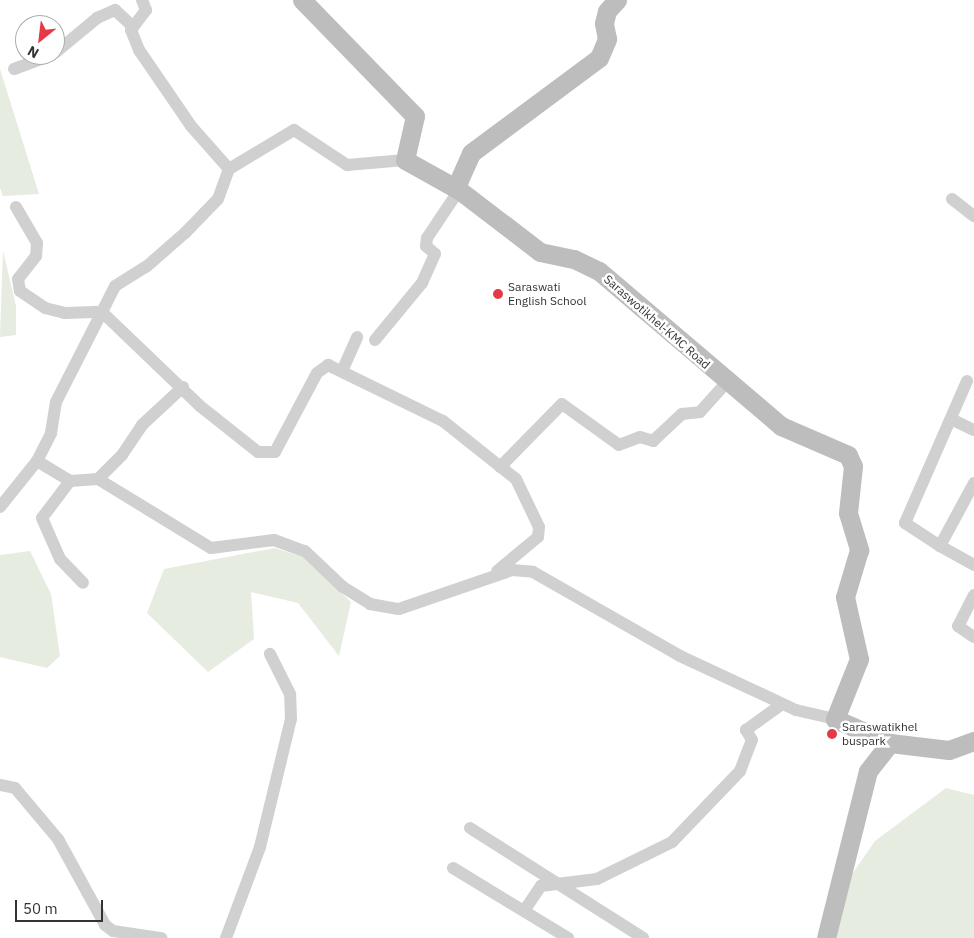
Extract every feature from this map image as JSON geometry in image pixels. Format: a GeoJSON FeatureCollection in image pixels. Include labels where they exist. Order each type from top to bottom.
{"type":"FeatureCollection","features":[{"type":"Feature","properties":{"kind":"street"},"geometry":{"type":"LineString","coordinates":[[132,26],[146,10],[142,0]]}},
{"type":"Feature","properties":{"kind":"street"},"geometry":{"type":"LineString","coordinates":[[0,507],[37,461],[51,433],[56,402],[115,286],[146,267],[218,199],[229,169],[294,130],[347,166],[405,160],[415,116],[302,0]]}},
{"type":"Feature","properties":{"kind":"street"},"geometry":{"type":"LineString","coordinates":[[375,340],[422,283],[435,254],[426,246],[427,238],[457,188],[471,153],[599,58],[607,39],[604,23],[607,11],[617,0]]}},
{"type":"Feature","properties":{"kind":"street"},"geometry":{"type":"LineString","coordinates":[[65,45],[97,18],[115,10],[132,26],[155,77],[229,169]]}},
{"type":"Feature","properties":{"kind":"street"},"geometry":{"type":"LineString","coordinates":[[14,69],[25,65]]}},
{"type":"Feature","properties":{"kind":"street","name":"Saraswotikhel-KMC Road"},"geometry":{"type":"LineString","coordinates":[[405,160],[457,188],[540,252],[574,259],[599,271],[726,383],[781,426],[848,455],[853,466],[848,514],[859,550],[845,597],[859,659],[835,719]]}},
{"type":"Feature","properties":{"kind":"street"},"geometry":{"type":"LineString","coordinates":[[952,199],[974,216]]}},
{"type":"Feature","properties":{"kind":"street"},"geometry":{"type":"LineString","coordinates":[[16,207],[36,243],[36,256],[18,280],[20,291],[45,308],[65,313],[102,312],[183,387],[258,452],[269,455],[321,368],[343,369],[428,410],[516,479],[534,513],[538,537],[496,576]]}},
{"type":"Feature","properties":{"kind":"street"},"geometry":{"type":"LineString","coordinates":[[343,369],[357,337]]}},
{"type":"Feature","properties":{"kind":"street"},"geometry":{"type":"LineString","coordinates":[[967,380],[905,523],[974,565]]}},
{"type":"Feature","properties":{"kind":"street"},"geometry":{"type":"LineString","coordinates":[[500,467],[562,404],[619,446],[640,437],[653,441],[682,414],[700,412],[726,383]]}},
{"type":"Feature","properties":{"kind":"street"},"geometry":{"type":"LineString","coordinates":[[98,479],[142,425],[183,387]]}},
{"type":"Feature","properties":{"kind":"street"},"geometry":{"type":"LineString","coordinates":[[951,419],[974,430]]}},
{"type":"Feature","properties":{"kind":"street"},"geometry":{"type":"LineString","coordinates":[[37,461],[70,481],[98,479],[211,548],[274,540],[305,551],[344,587],[370,604],[399,609],[512,570],[533,572],[680,656],[782,704],[835,719],[890,743],[949,750],[974,741]]}},
{"type":"Feature","properties":{"kind":"street"},"geometry":{"type":"LineString","coordinates":[[70,481],[42,518],[60,559],[82,582]]}},
{"type":"Feature","properties":{"kind":"street"},"geometry":{"type":"LineString","coordinates":[[940,546],[974,484]]}},
{"type":"Feature","properties":{"kind":"street"},"geometry":{"type":"LineString","coordinates":[[974,596],[958,626],[974,637]]}},
{"type":"Feature","properties":{"kind":"street"},"geometry":{"type":"LineString","coordinates":[[226,938],[260,846],[291,719],[290,694],[270,654]]}},
{"type":"Feature","properties":{"kind":"street"},"geometry":{"type":"LineString","coordinates":[[526,908],[541,886],[564,885],[597,879],[672,842],[740,771],[752,740],[746,730],[782,704]]}},
{"type":"Feature","properties":{"kind":"street"},"geometry":{"type":"LineString","coordinates":[[826,938],[868,771],[890,743]]}},
{"type":"Feature","properties":{"kind":"street"},"geometry":{"type":"LineString","coordinates":[[0,785],[15,788],[58,839],[93,906],[112,935],[160,938]]}},
{"type":"Feature","properties":{"kind":"street"},"geometry":{"type":"LineString","coordinates":[[470,828],[564,885],[643,938]]}},
{"type":"Feature","properties":{"kind":"street"},"geometry":{"type":"LineString","coordinates":[[453,868],[526,908],[568,938]]}},
{"type":"Feature","properties":{"kind":"shaded area"},"geometry":{"type":"Polygon","coordinates":[[[0,69],[39,194],[3,196],[0,188],[0,69]]]}},
{"type":"Feature","properties":{"kind":"shaded area"},"geometry":{"type":"Polygon","coordinates":[[[3,251],[16,306],[16,335],[0,337],[3,251]]]}},
{"type":"Feature","properties":{"kind":"shaded area"},"geometry":{"type":"Polygon","coordinates":[[[275,548],[303,557],[351,602],[339,656],[298,603],[251,592],[254,639],[208,672],[147,613],[164,569],[275,548]]]}},
{"type":"Feature","properties":{"kind":"shaded area"},"geometry":{"type":"Polygon","coordinates":[[[30,551],[51,594],[60,656],[47,668],[0,657],[0,555],[30,551]]]}},
{"type":"Feature","properties":{"kind":"shaded area"},"geometry":{"type":"Polygon","coordinates":[[[946,788],[974,795],[974,938],[836,938],[848,880],[875,841],[946,788]]]}},
{"type":"Feature","properties":{"kind":"place","name":"Saraswati English School"},"geometry":{"type":"Point","coordinates":[498,294]}},
{"type":"Feature","properties":{"kind":"place","name":"Saraswatikhel buspark"},"geometry":{"type":"Point","coordinates":[832,734]}}]}
